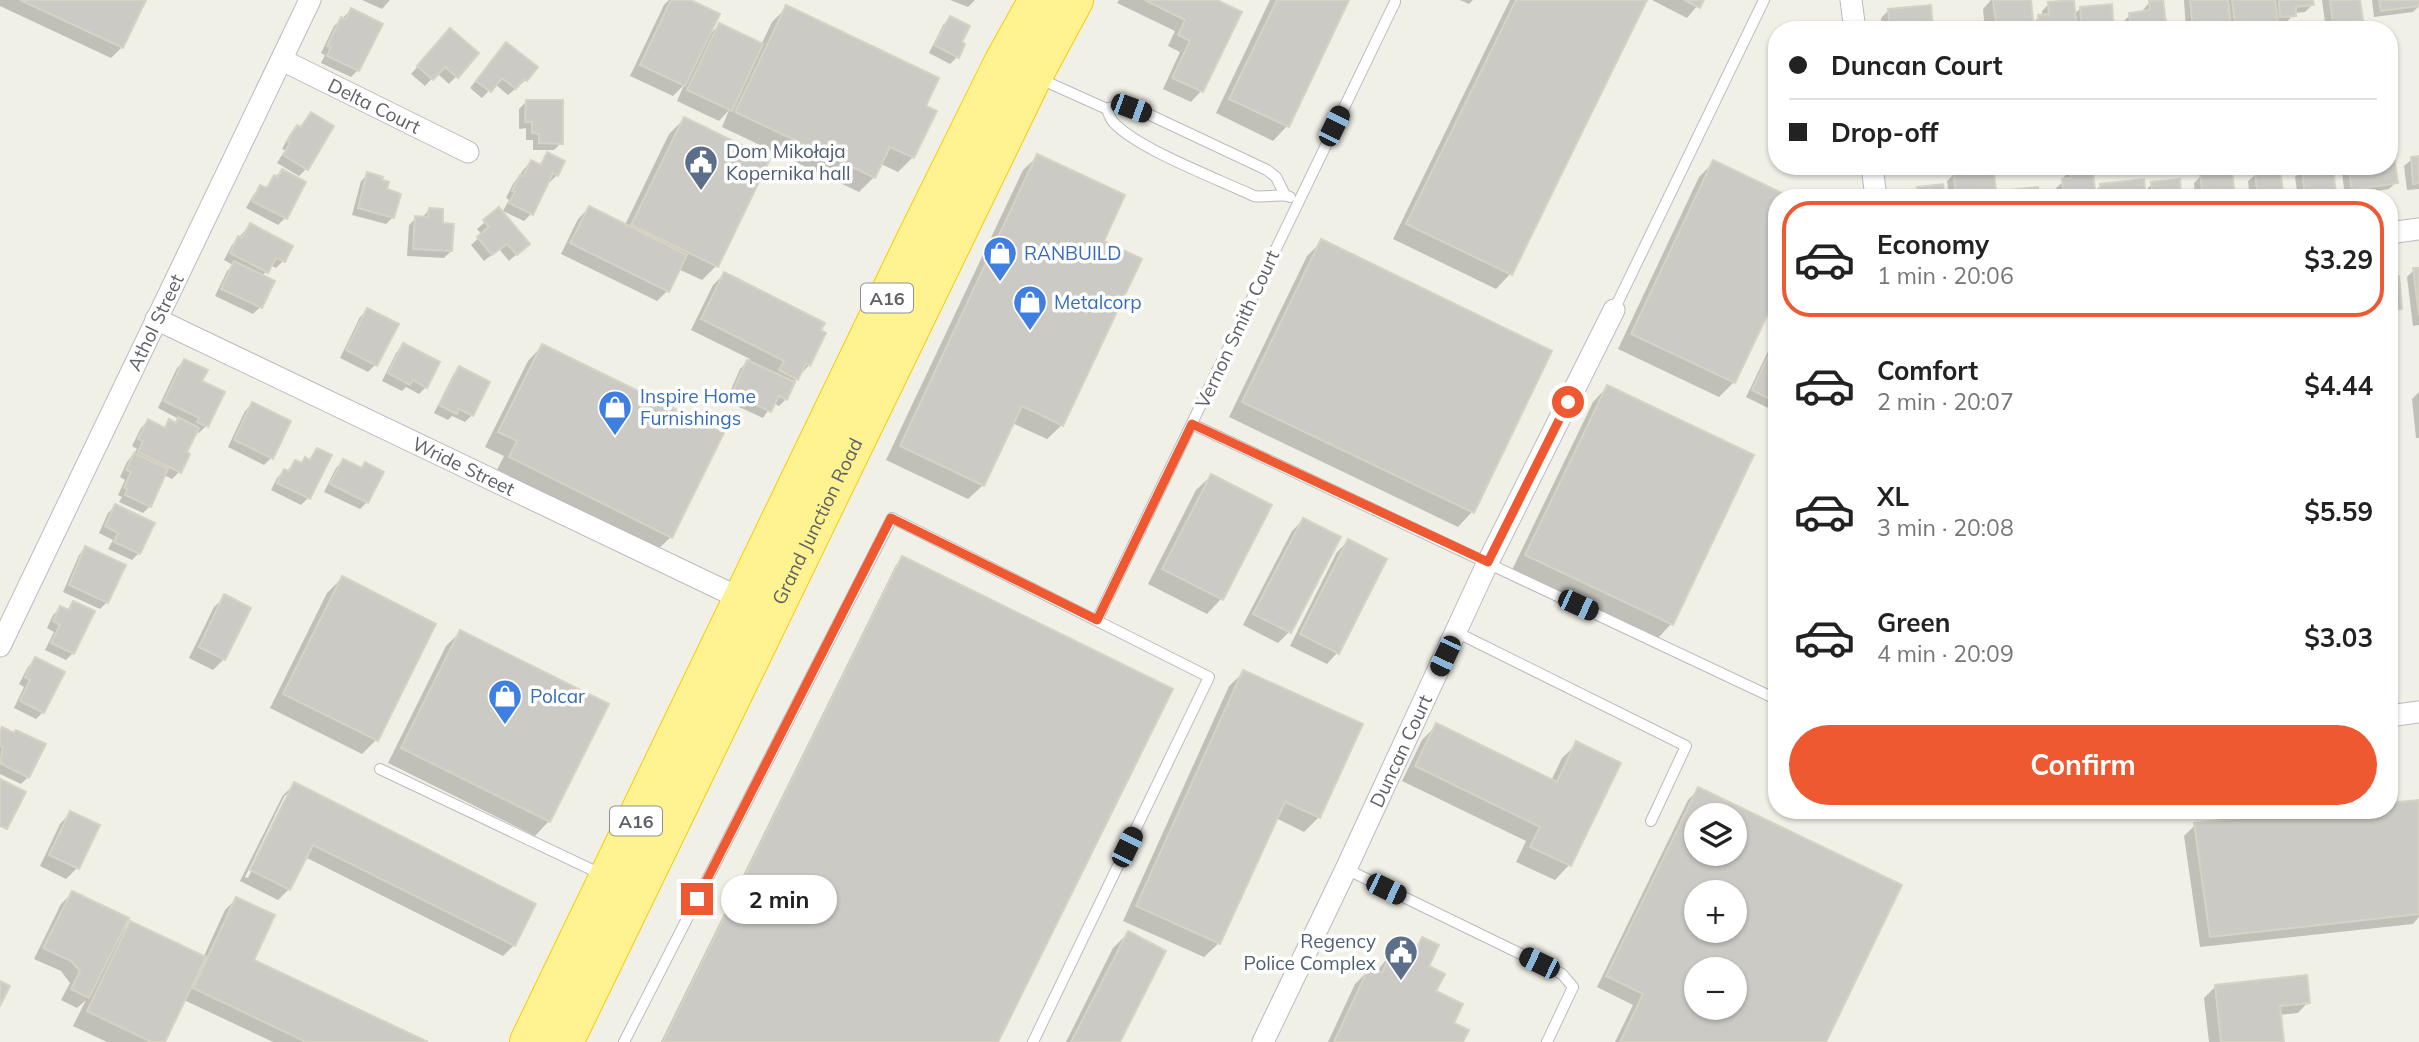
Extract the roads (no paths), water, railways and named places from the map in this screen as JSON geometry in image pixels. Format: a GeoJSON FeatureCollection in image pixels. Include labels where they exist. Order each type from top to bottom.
{"type":"FeatureCollection","features":[{"type":"Feature","properties":{"kind":"highway","name":"Grand Junction Road"},"geometry":{"type":"LineString","coordinates":[[529,1042],[623,884],[1018,70],[1038,0]]}},
{"type":"Feature","properties":{"kind":"highway","name":"Grand Junction Road"},"geometry":{"type":"LineString","coordinates":[[1018,70],[1073,0]]}},
{"type":"Feature","properties":{"kind":"highway","name":"Grand Junction Road"},"geometry":{"type":"LineString","coordinates":[[564,1042],[623,884]]}},
{"type":"Feature","properties":{"kind":"street","name":"Athol Street"},"geometry":{"type":"LineString","coordinates":[[0,646],[310,0]]}},
{"type":"Feature","properties":{"kind":"street"},"geometry":{"type":"LineString","coordinates":[[1851,0],[1854,21]]}},
{"type":"Feature","properties":{"kind":"street","name":"Delta Court"},"geometry":{"type":"LineString","coordinates":[[282,60],[468,152]]}},
{"type":"Feature","properties":{"kind":"street"},"geometry":{"type":"LineString","coordinates":[[2398,232],[2419,229]]}},
{"type":"Feature","properties":{"kind":"street","name":"Duncan Court"},"geometry":{"type":"LineString","coordinates":[[1263,1042],[1488,562],[1614,310]]}},
{"type":"Feature","properties":{"kind":"street","name":"Wride Street"},"geometry":{"type":"LineString","coordinates":[[156,319],[757,606]]}},
{"type":"Feature","properties":{"kind":"street"},"geometry":{"type":"LineString","coordinates":[[2398,715],[2419,712]]}},
{"type":"Feature","properties":{"kind":"lane"},"geometry":{"type":"LineString","coordinates":[[1614,310],[1764,0]]}},
{"type":"Feature","properties":{"kind":"lane","name":"Vernon Smith Court"},"geometry":{"type":"LineString","coordinates":[[1097,620],[1395,2]]}},
{"type":"Feature","properties":{"kind":"lane"},"geometry":{"type":"LineString","coordinates":[[1018,70],[1107,109],[1119,105],[1148,114],[1268,170],[1276,177],[1285,195]]}},
{"type":"Feature","properties":{"kind":"lane"},"geometry":{"type":"LineString","coordinates":[[1107,109],[1112,121],[1122,130],[1170,157],[1254,196],[1266,198],[1285,195],[1298,200]]}},
{"type":"Feature","properties":{"kind":"lane"},"geometry":{"type":"LineString","coordinates":[[1192,424],[1768,695]]}},
{"type":"Feature","properties":{"kind":"lane"},"geometry":{"type":"LineString","coordinates":[[624,1042],[891,518],[1209,677],[1033,1042]]}},
{"type":"Feature","properties":{"kind":"lane"},"geometry":{"type":"LineString","coordinates":[[1456,632],[1686,746],[1651,821]]}},
{"type":"Feature","properties":{"kind":"lane"},"geometry":{"type":"LineString","coordinates":[[380,769],[623,884]]}},
{"type":"Feature","properties":{"kind":"lane"},"geometry":{"type":"LineString","coordinates":[[1346,869],[1562,974],[1573,987],[1547,1042]]}},
{"type":"Feature","properties":{"kind":"place","name":"Dom Mikołaja Kopernika hall"},"geometry":{"type":"Point","coordinates":[701,192]}},
{"type":"Feature","properties":{"kind":"place","name":"RANBUILD"},"geometry":{"type":"Point","coordinates":[1000,283]}},
{"type":"Feature","properties":{"kind":"place","name":"Metalcorp"},"geometry":{"type":"Point","coordinates":[1030,332]}},
{"type":"Feature","properties":{"kind":"place","name":"Inspire Home Furnishings"},"geometry":{"type":"Point","coordinates":[615,437]}},
{"type":"Feature","properties":{"kind":"place","name":"Polcar"},"geometry":{"type":"Point","coordinates":[505,726]}},
{"type":"Feature","properties":{"kind":"place","name":"Regency Police Complex"},"geometry":{"type":"Point","coordinates":[1401,982]}}]}
